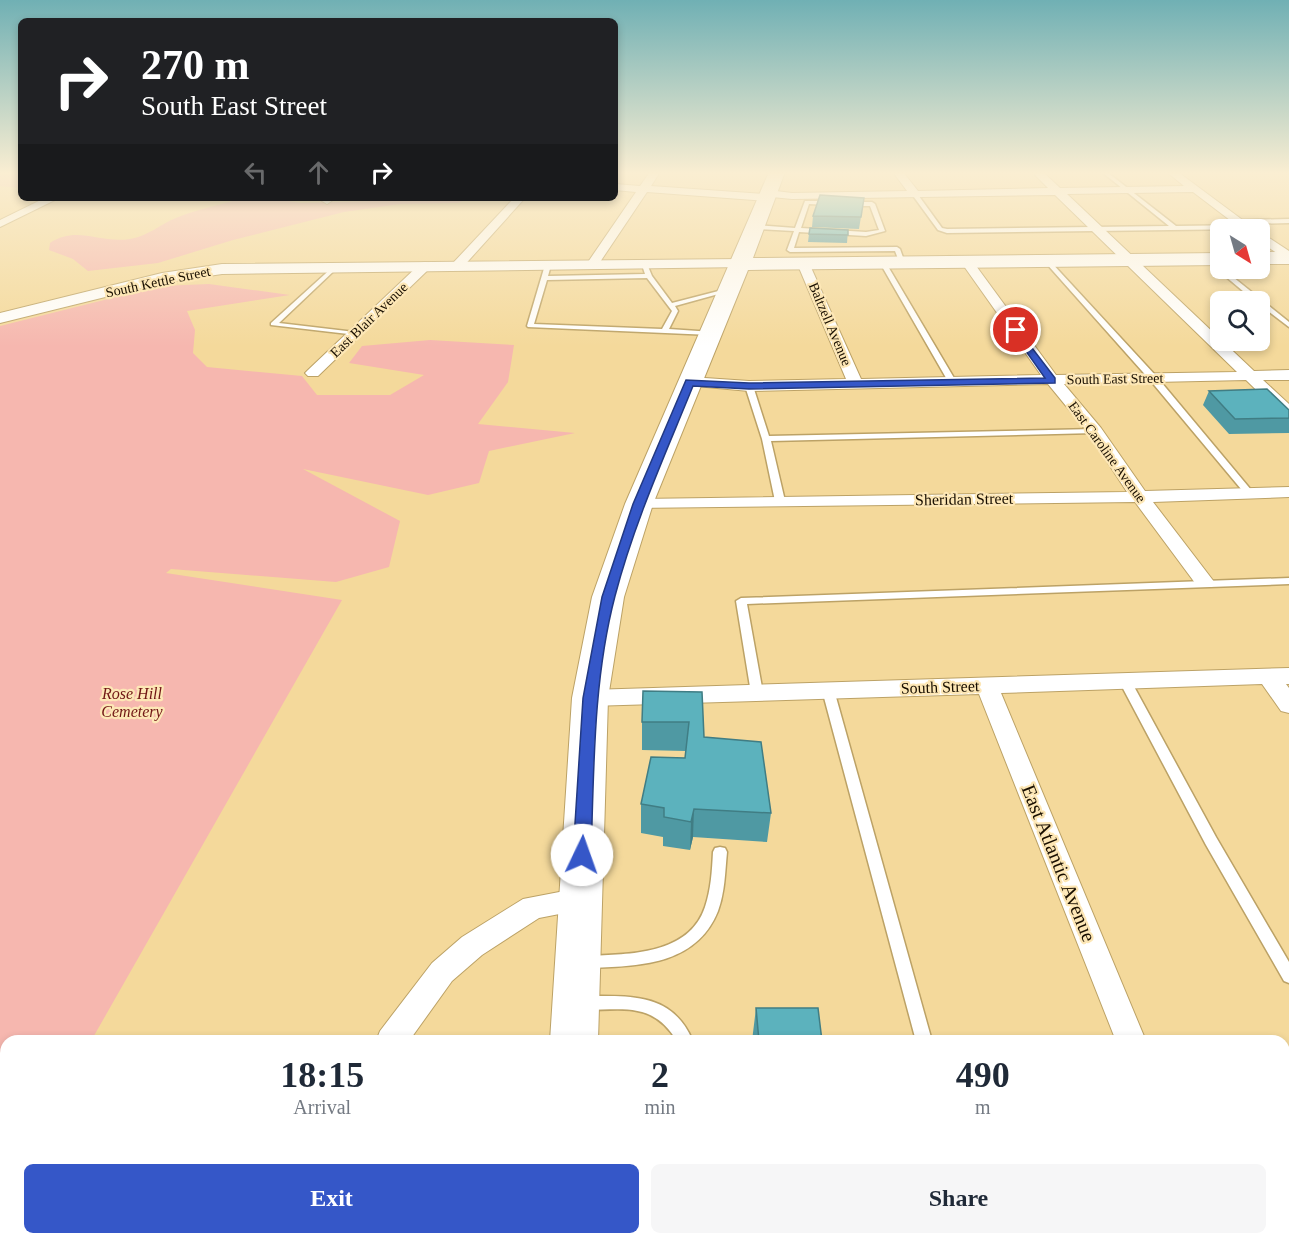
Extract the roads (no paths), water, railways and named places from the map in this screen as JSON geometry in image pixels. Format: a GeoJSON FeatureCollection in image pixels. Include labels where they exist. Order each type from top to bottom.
{"type":"FeatureCollection","features":[{"type":"Feature","properties":{"kind":"main road"},"geometry":{"type":"LineString","coordinates":[[574,1035],[590,698],[608,597],[639,504],[755,230]]}},
{"type":"Feature","properties":{"kind":"main road"},"geometry":{"type":"LineString","coordinates":[[1270,258],[1289,257]]}},
{"type":"Feature","properties":{"kind":"main road","name":"South Kettle Street"},"geometry":{"type":"LineString","coordinates":[[736,277],[803,263],[1210,259]]}},
{"type":"Feature","properties":{"kind":"street"},"geometry":{"type":"LineString","coordinates":[[457,266],[492,230]]}},
{"type":"Feature","properties":{"kind":"street"},"geometry":{"type":"LineString","coordinates":[[592,265],[615,230]]}},
{"type":"Feature","properties":{"kind":"street"},"geometry":{"type":"LineString","coordinates":[[1096,230],[1289,413]]}},
{"type":"Feature","properties":{"kind":"street"},"geometry":{"type":"LineString","coordinates":[[1270,243],[1289,257]]}},
{"type":"Feature","properties":{"kind":"street","name":"East Caroline Avenue"},"geometry":{"type":"LineString","coordinates":[[967,262],[1052,380],[1095,431],[1140,497],[1204,583]]}},
{"type":"Feature","properties":{"kind":"street","name":"Baltzell Avenue"},"geometry":{"type":"LineString","coordinates":[[803,263],[856,385]]}},
{"type":"Feature","properties":{"kind":"street","name":"South Kettle Street"},"geometry":{"type":"LineString","coordinates":[[0,318],[199,271],[457,266],[546,272],[592,265],[736,277]]}},
{"type":"Feature","properties":{"kind":"street","name":"East Blair Avenue"},"geometry":{"type":"LineString","coordinates":[[313,374],[424,266]]}},
{"type":"Feature","properties":{"kind":"street","name":"South East Street"},"geometry":{"type":"LineString","coordinates":[[690,382],[749,386],[856,385],[1289,375]]}},
{"type":"Feature","properties":{"kind":"street","name":"Sheridan Street"},"geometry":{"type":"LineString","coordinates":[[639,504],[1140,497],[1289,492]]}},
{"type":"Feature","properties":{"kind":"street"},"geometry":{"type":"LineString","coordinates":[[1279,676],[1289,705]]}},
{"type":"Feature","properties":{"kind":"street","name":"South Street"},"geometry":{"type":"LineString","coordinates":[[590,698],[1279,676]]}},
{"type":"Feature","properties":{"kind":"street","name":"East Atlantic Avenue"},"geometry":{"type":"LineString","coordinates":[[987,685],[1129,1035]]}},
{"type":"Feature","properties":{"kind":"street"},"geometry":{"type":"LineString","coordinates":[[396,1035],[442,972],[472,946],[534,907],[580,900]]}},
{"type":"Feature","properties":{"kind":"lane"},"geometry":{"type":"LineString","coordinates":[[797,230],[790,250],[897,249],[892,263],[952,383]]}},
{"type":"Feature","properties":{"kind":"lane"},"geometry":{"type":"LineString","coordinates":[[799,230],[855,233],[882,230]]}},
{"type":"Feature","properties":{"kind":"lane"},"geometry":{"type":"LineString","coordinates":[[944,230],[1081,230]]}},
{"type":"Feature","properties":{"kind":"lane"},"geometry":{"type":"LineString","coordinates":[[855,233],[856,249]]}},
{"type":"Feature","properties":{"kind":"lane"},"geometry":{"type":"LineString","coordinates":[[1047,261],[1153,378],[1249,493]]}},
{"type":"Feature","properties":{"kind":"lane"},"geometry":{"type":"LineString","coordinates":[[335,267],[273,324],[355,334]]}},
{"type":"Feature","properties":{"kind":"lane"},"geometry":{"type":"LineString","coordinates":[[664,331],[675,311],[647,270],[546,272],[530,326],[712,333]]}},
{"type":"Feature","properties":{"kind":"lane"},"geometry":{"type":"LineString","coordinates":[[671,305],[736,277]]}},
{"type":"Feature","properties":{"kind":"lane"},"geometry":{"type":"LineString","coordinates":[[1237,279],[1289,325]]}},
{"type":"Feature","properties":{"kind":"lane"},"geometry":{"type":"LineString","coordinates":[[749,386],[766,439],[780,501]]}},
{"type":"Feature","properties":{"kind":"lane"},"geometry":{"type":"LineString","coordinates":[[766,439],[1095,431]]}},
{"type":"Feature","properties":{"kind":"lane"},"geometry":{"type":"LineString","coordinates":[[758,693],[741,601],[1289,581]]}},
{"type":"Feature","properties":{"kind":"lane"},"geometry":{"type":"LineString","coordinates":[[1125,681],[1211,841],[1289,976]]}},
{"type":"Feature","properties":{"kind":"lane"},"geometry":{"type":"LineString","coordinates":[[828,690],[922,1035]]}},
{"type":"Feature","properties":{"kind":"lane"},"geometry":{"type":"LineString","coordinates":[[577,962],[628,961],[663,955],[700,933],[710,917],[716,898],[720,852]]}},
{"type":"Feature","properties":{"kind":"lane"},"geometry":{"type":"LineString","coordinates":[[576,1002],[656,1007],[668,1015],[681,1035]]}},
{"type":"Feature","properties":{"kind":"park label","name":"Rose Hill Cemetery"},"geometry":{"type":"Point","coordinates":[132,702]}}]}
